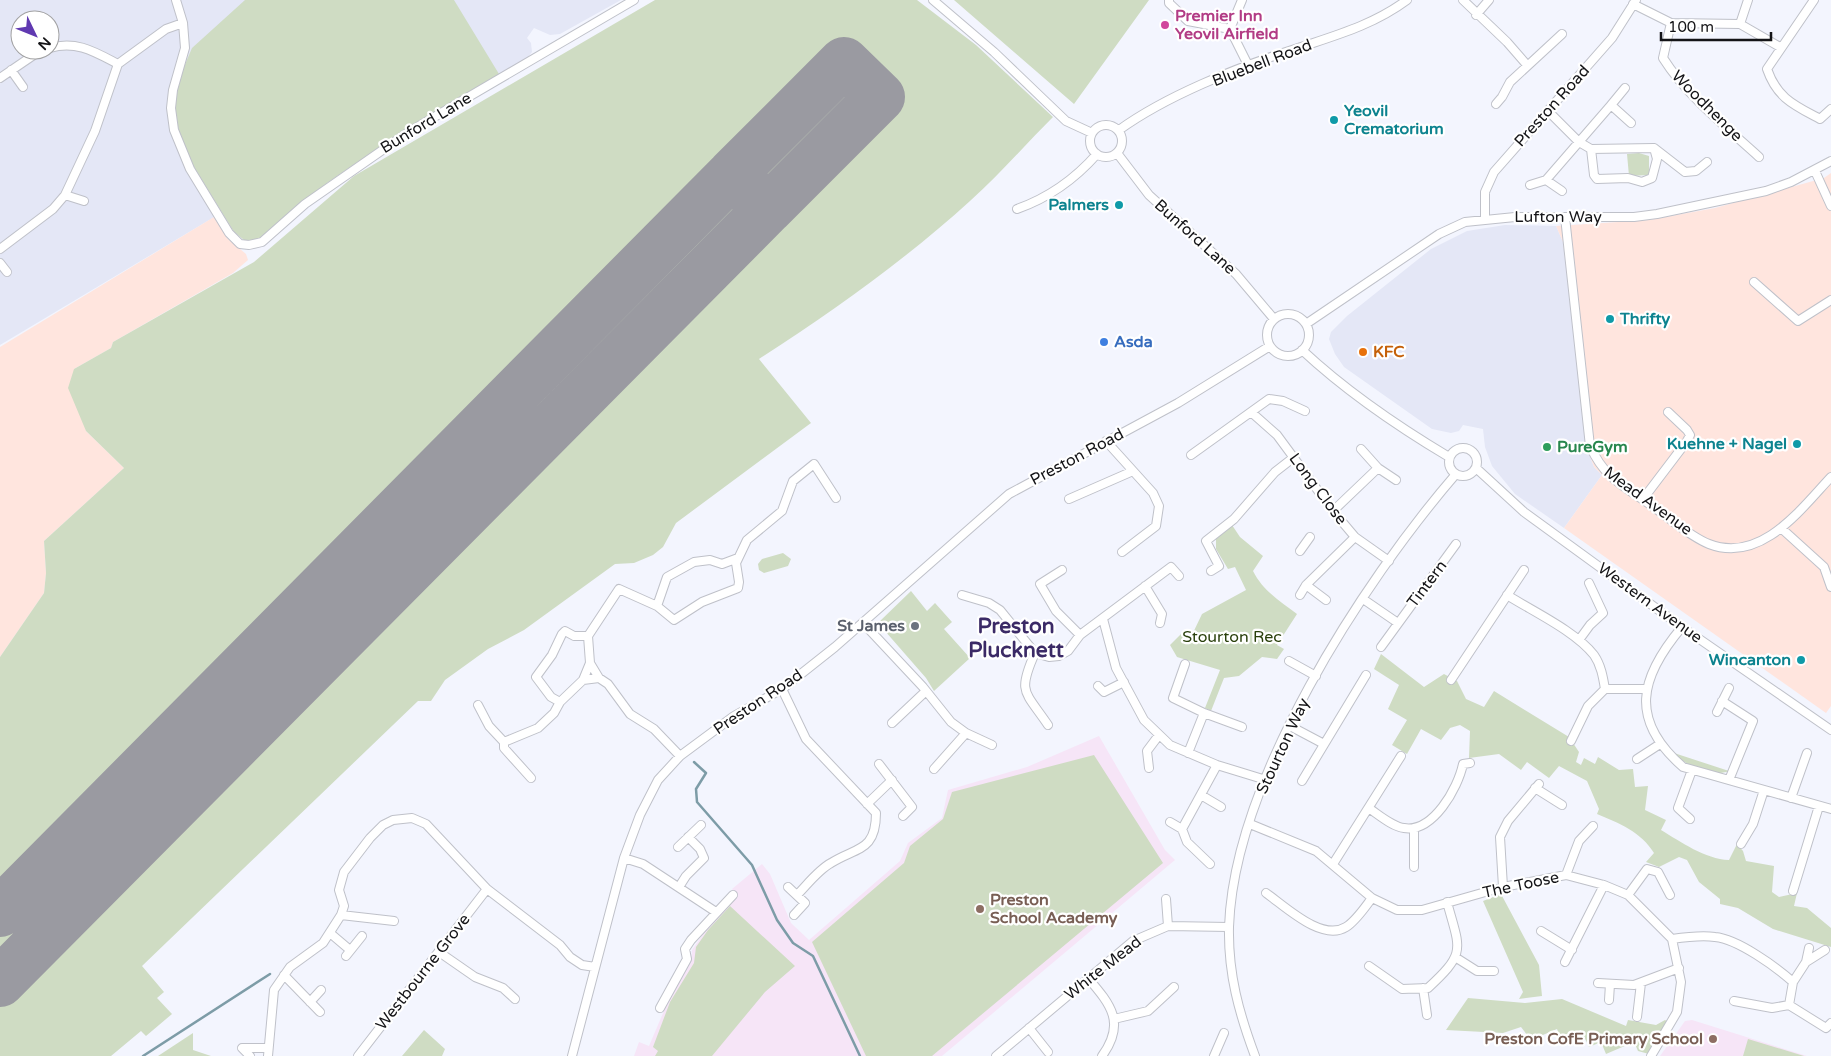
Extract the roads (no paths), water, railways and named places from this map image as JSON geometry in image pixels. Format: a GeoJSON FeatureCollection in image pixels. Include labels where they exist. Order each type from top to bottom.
{"type":"FeatureCollection","features":[{"type":"Feature","properties":{"kind":"street"},"geometry":{"type":"LineString","coordinates":[[0,249],[52,209],[65,195],[95,131],[118,64],[166,29],[183,23],[176,0]]}},
{"type":"Feature","properties":{"kind":"street","name":"Bunford Lane"},"geometry":{"type":"LineString","coordinates":[[183,23],[186,48],[172,90],[171,108],[174,130],[190,169],[230,233],[240,244],[256,244],[262,242],[305,204],[371,156],[634,0]]}},
{"type":"Feature","properties":{"kind":"street"},"geometry":{"type":"LineString","coordinates":[[933,0],[994,52],[1066,120],[1092,133]]}},
{"type":"Feature","properties":{"kind":"street"},"geometry":{"type":"LineString","coordinates":[[1169,0],[1169,3],[1188,21],[1230,30]]}},
{"type":"Feature","properties":{"kind":"street"},"geometry":{"type":"LineString","coordinates":[[1242,0],[1230,30],[1249,67]]}},
{"type":"Feature","properties":{"kind":"street","name":"Bluebell Road"},"geometry":{"type":"LineString","coordinates":[[1119,130],[1145,112],[1292,50],[1351,31],[1407,0]]}},
{"type":"Feature","properties":{"kind":"street"},"geometry":{"type":"LineString","coordinates":[[1463,0],[1507,42],[1526,65]]}},
{"type":"Feature","properties":{"kind":"street"},"geometry":{"type":"LineString","coordinates":[[1476,14],[1489,0]]}},
{"type":"Feature","properties":{"kind":"street"},"geometry":{"type":"LineString","coordinates":[[1740,24],[1748,0]]}},
{"type":"Feature","properties":{"kind":"street"},"geometry":{"type":"LineString","coordinates":[[1814,0],[1766,69],[1772,86],[1790,103],[1820,119],[1831,109]]}},
{"type":"Feature","properties":{"kind":"street"},"geometry":{"type":"LineString","coordinates":[[1634,2],[1672,23],[1740,24],[1780,47]]}},
{"type":"Feature","properties":{"kind":"street","name":"Preston Road"},"geometry":{"type":"LineString","coordinates":[[1485,218],[1485,192],[1494,172],[1612,38],[1634,2]]}},
{"type":"Feature","properties":{"kind":"street","name":"Woodhenge"},"geometry":{"type":"LineString","coordinates":[[1672,23],[1662,58],[1670,70],[1713,115],[1759,157]]}},
{"type":"Feature","properties":{"kind":"street"},"geometry":{"type":"LineString","coordinates":[[1496,104],[1510,82],[1526,65],[1562,34]]}},
{"type":"Feature","properties":{"kind":"street"},"geometry":{"type":"LineString","coordinates":[[60,45],[86,47],[118,64]]}},
{"type":"Feature","properties":{"kind":"street"},"geometry":{"type":"LineString","coordinates":[[0,78],[26,60]]}},
{"type":"Feature","properties":{"kind":"street"},"geometry":{"type":"LineString","coordinates":[[11,70],[23,87]]}},
{"type":"Feature","properties":{"kind":"street"},"geometry":{"type":"LineString","coordinates":[[1530,185],[1546,180],[1626,88]]}},
{"type":"Feature","properties":{"kind":"street"},"geometry":{"type":"LineString","coordinates":[[1611,105],[1631,123]]}},
{"type":"Feature","properties":{"kind":"street"},"geometry":{"type":"LineString","coordinates":[[1548,111],[1579,142],[1591,149],[1654,148],[1685,172],[1696,171],[1707,162]]}},
{"type":"Feature","properties":{"kind":"street"},"geometry":{"type":"LineString","coordinates":[[1105,124],[1119,130],[1123,140],[1117,153],[1107,157],[1096,154],[1091,147],[1092,133],[1105,124]]}},
{"type":"Feature","properties":{"kind":"street"},"geometry":{"type":"LineString","coordinates":[[1653,188],[1652,178],[1657,159],[1654,148]]}},
{"type":"Feature","properties":{"kind":"street"},"geometry":{"type":"LineString","coordinates":[[1591,149],[1594,175],[1597,178],[1628,178],[1642,182],[1652,178]]}},
{"type":"Feature","properties":{"kind":"street","name":"Bunford Lane"},"geometry":{"type":"LineString","coordinates":[[1117,153],[1149,195],[1236,274],[1274,319]]}},
{"type":"Feature","properties":{"kind":"street"},"geometry":{"type":"LineString","coordinates":[[1017,209],[1057,190],[1073,178],[1096,154]]}},
{"type":"Feature","properties":{"kind":"street","name":"Lufton Way"},"geometry":{"type":"LineString","coordinates":[[1306,324],[1439,234],[1465,222],[1485,218],[1634,217],[1657,214],[1766,190],[1815,171],[1831,162]]}},
{"type":"Feature","properties":{"kind":"street"},"geometry":{"type":"LineString","coordinates":[[1815,171],[1831,206]]}},
{"type":"Feature","properties":{"kind":"street"},"geometry":{"type":"LineString","coordinates":[[1546,180],[1562,191]]}},
{"type":"Feature","properties":{"kind":"street"},"geometry":{"type":"LineString","coordinates":[[65,195],[84,201]]}},
{"type":"Feature","properties":{"kind":"street","name":"Mead Avenue"},"geometry":{"type":"LineString","coordinates":[[1565,217],[1590,446],[1602,469],[1699,538],[1714,546],[1730,548],[1749,545],[1781,528],[1805,506],[1831,477]]}},
{"type":"Feature","properties":{"kind":"street"},"geometry":{"type":"LineString","coordinates":[[0,263],[7,272]]}},
{"type":"Feature","properties":{"kind":"street"},"geometry":{"type":"LineString","coordinates":[[1754,282],[1798,321],[1831,300]]}},
{"type":"Feature","properties":{"kind":"street"},"geometry":{"type":"LineString","coordinates":[[1293,314],[1306,324],[1309,338],[1302,350],[1285,356],[1279,354],[1270,346],[1267,335],[1274,319],[1280,315],[1293,314]]}},
{"type":"Feature","properties":{"kind":"street","name":"Preston Road"},"geometry":{"type":"LineString","coordinates":[[572,1056],[624,858],[640,815],[658,780],[680,756],[734,716],[782,689],[864,624],[1009,494],[1178,403],[1270,346]]}},
{"type":"Feature","properties":{"kind":"street"},"geometry":{"type":"LineString","coordinates":[[1302,350],[1356,396],[1418,439],[1449,457]]}},
{"type":"Feature","properties":{"kind":"street"},"geometry":{"type":"LineString","coordinates":[[1191,455],[1270,399],[1283,401],[1305,411]]}},
{"type":"Feature","properties":{"kind":"street","name":"Long Close"},"geometry":{"type":"LineString","coordinates":[[1251,412],[1277,434],[1293,458],[1354,537],[1389,561]]}},
{"type":"Feature","properties":{"kind":"street"},"geometry":{"type":"LineString","coordinates":[[1643,499],[1690,435],[1668,412]]}},
{"type":"Feature","properties":{"kind":"street"},"geometry":{"type":"LineString","coordinates":[[1106,441],[1153,493],[1158,506],[1156,526],[1127,543],[1122,552]]}},
{"type":"Feature","properties":{"kind":"street"},"geometry":{"type":"LineString","coordinates":[[1467,448],[1476,456],[1476,468],[1470,474],[1456,474],[1449,465],[1449,457],[1454,450],[1467,448]]}},
{"type":"Feature","properties":{"kind":"street"},"geometry":{"type":"LineString","coordinates":[[1361,449],[1378,468],[1396,480]]}},
{"type":"Feature","properties":{"kind":"street"},"geometry":{"type":"LineString","coordinates":[[1211,571],[1219,566],[1206,541],[1234,519],[1275,472],[1293,458]]}},
{"type":"Feature","properties":{"kind":"street"},"geometry":{"type":"LineString","coordinates":[[680,756],[654,729],[630,714],[608,684],[598,678],[590,663],[588,636],[619,589],[657,606],[674,620],[702,602],[738,588],[738,558],[747,540],[782,511],[794,481],[814,464],[836,498]]}},
{"type":"Feature","properties":{"kind":"street"},"geometry":{"type":"LineString","coordinates":[[1333,511],[1378,468]]}},
{"type":"Feature","properties":{"kind":"street","name":"Western Avenue"},"geometry":{"type":"LineString","coordinates":[[1476,468],[1524,512],[1682,627],[1831,730]]}},
{"type":"Feature","properties":{"kind":"street"},"geometry":{"type":"LineString","coordinates":[[1069,499],[1133,471]]}},
{"type":"Feature","properties":{"kind":"street","name":"Stourton Way"},"geometry":{"type":"LineString","coordinates":[[1255,1056],[1242,1021],[1232,983],[1229,927],[1240,858],[1250,824],[1266,780],[1290,726],[1316,676],[1363,599],[1389,561],[1424,511],[1456,474]]}},
{"type":"Feature","properties":{"kind":"street"},"geometry":{"type":"LineString","coordinates":[[1781,528],[1824,567],[1831,584]]}},
{"type":"Feature","properties":{"kind":"street"},"geometry":{"type":"LineString","coordinates":[[1300,551],[1310,537]]}},
{"type":"Feature","properties":{"kind":"street"},"geometry":{"type":"LineString","coordinates":[[1300,595],[1306,585],[1354,537]]}},
{"type":"Feature","properties":{"kind":"street","name":"Tintern"},"geometry":{"type":"LineString","coordinates":[[1381,647],[1456,544]]}},
{"type":"Feature","properties":{"kind":"street"},"geometry":{"type":"LineString","coordinates":[[657,606],[667,577],[694,562],[710,560],[722,564],[738,558]]}},
{"type":"Feature","properties":{"kind":"street"},"geometry":{"type":"LineString","coordinates":[[962,595],[990,604],[1000,610],[1035,653],[1043,657],[1059,656],[1068,652],[1080,635],[1171,566],[1179,576]]}},
{"type":"Feature","properties":{"kind":"street"},"geometry":{"type":"LineString","coordinates":[[1062,570],[1040,584],[1056,611],[1080,635]]}},
{"type":"Feature","properties":{"kind":"street"},"geometry":{"type":"LineString","coordinates":[[1451,680],[1524,570]]}},
{"type":"Feature","properties":{"kind":"street"},"geometry":{"type":"LineString","coordinates":[[1579,640],[1590,625],[1603,613],[1590,583]]}},
{"type":"Feature","properties":{"kind":"street"},"geometry":{"type":"LineString","coordinates":[[1306,585],[1326,600]]}},
{"type":"Feature","properties":{"kind":"street"},"geometry":{"type":"LineString","coordinates":[[1145,586],[1162,614],[1160,623]]}},
{"type":"Feature","properties":{"kind":"street"},"geometry":{"type":"LineString","coordinates":[[1507,595],[1579,640],[1595,656],[1603,674],[1604,689]]}},
{"type":"Feature","properties":{"kind":"street","name":"Tintern"},"geometry":{"type":"LineString","coordinates":[[1363,599],[1398,623]]}},
{"type":"Feature","properties":{"kind":"street"},"geometry":{"type":"LineString","coordinates":[[1102,619],[1116,668],[1144,720],[1170,745],[1217,765],[1266,780]]}},
{"type":"Feature","properties":{"kind":"street"},"geometry":{"type":"LineString","coordinates":[[864,624],[926,691],[951,722],[966,733],[992,745]]}},
{"type":"Feature","properties":{"kind":"street"},"geometry":{"type":"LineString","coordinates":[[1682,627],[1652,671],[1644,698],[1650,728],[1664,750],[1682,767],[1831,809]]}},
{"type":"Feature","properties":{"kind":"street"},"geometry":{"type":"LineString","coordinates":[[560,702],[551,697],[536,677],[552,655],[565,631],[574,636],[588,636]]}},
{"type":"Feature","properties":{"kind":"street"},"geometry":{"type":"LineString","coordinates":[[1035,653],[1025,676],[1024,689],[1048,725]]}},
{"type":"Feature","properties":{"kind":"street"},"geometry":{"type":"LineString","coordinates":[[1289,661],[1316,676]]}},
{"type":"Feature","properties":{"kind":"street"},"geometry":{"type":"LineString","coordinates":[[504,742],[538,728],[554,713],[560,702],[583,680],[590,663]]}},
{"type":"Feature","properties":{"kind":"street"},"geometry":{"type":"LineString","coordinates":[[1185,664],[1173,698],[1204,713],[1242,727]]}},
{"type":"Feature","properties":{"kind":"street"},"geometry":{"type":"LineString","coordinates":[[1302,781],[1367,676]]}},
{"type":"Feature","properties":{"kind":"street"},"geometry":{"type":"LineString","coordinates":[[583,680],[598,678]]}},
{"type":"Feature","properties":{"kind":"street"},"geometry":{"type":"LineString","coordinates":[[1098,686],[1104,692],[1124,682]]}},
{"type":"Feature","properties":{"kind":"street"},"geometry":{"type":"LineString","coordinates":[[1716,712],[1729,688]]}},
{"type":"Feature","properties":{"kind":"street"},"geometry":{"type":"LineString","coordinates":[[782,689],[806,738],[876,813],[876,830],[859,851],[830,863],[797,895]]}},
{"type":"Feature","properties":{"kind":"street"},"geometry":{"type":"LineString","coordinates":[[1571,741],[1588,706],[1604,689],[1647,689]]}},
{"type":"Feature","properties":{"kind":"street"},"geometry":{"type":"LineString","coordinates":[[892,723],[926,691]]}},
{"type":"Feature","properties":{"kind":"street"},"geometry":{"type":"LineString","coordinates":[[1722,702],[1753,721],[1729,780]]}},
{"type":"Feature","properties":{"kind":"street"},"geometry":{"type":"LineString","coordinates":[[478,705],[490,726],[504,742],[504,748],[531,778]]}},
{"type":"Feature","properties":{"kind":"street"},"geometry":{"type":"LineString","coordinates":[[1188,753],[1204,713]]}},
{"type":"Feature","properties":{"kind":"street"},"geometry":{"type":"LineString","coordinates":[[1290,726],[1324,744]]}},
{"type":"Feature","properties":{"kind":"street"},"geometry":{"type":"LineString","coordinates":[[1576,731],[1584,734]]}},
{"type":"Feature","properties":{"kind":"street"},"geometry":{"type":"LineString","coordinates":[[934,769],[966,733]]}},
{"type":"Feature","properties":{"kind":"street"},"geometry":{"type":"LineString","coordinates":[[1149,768],[1147,751],[1160,735]]}},
{"type":"Feature","properties":{"kind":"street"},"geometry":{"type":"LineString","coordinates":[[1637,759],[1660,744]]}},
{"type":"Feature","properties":{"kind":"street"},"geometry":{"type":"LineString","coordinates":[[1791,798],[1807,753]]}},
{"type":"Feature","properties":{"kind":"street"},"geometry":{"type":"LineString","coordinates":[[1333,864],[1370,809],[1401,756]]}},
{"type":"Feature","properties":{"kind":"street"},"geometry":{"type":"LineString","coordinates":[[1370,809],[1402,828],[1418,828],[1436,816],[1461,775],[1463,764],[1470,763]]}},
{"type":"Feature","properties":{"kind":"street"},"geometry":{"type":"LineString","coordinates":[[879,764],[912,807],[903,816]]}},
{"type":"Feature","properties":{"kind":"street"},"geometry":{"type":"LineString","coordinates":[[1182,829],[1217,765]]}},
{"type":"Feature","properties":{"kind":"street"},"geometry":{"type":"LineString","coordinates":[[1690,819],[1678,808],[1692,770]]}},
{"type":"Feature","properties":{"kind":"street"},"geometry":{"type":"LineString","coordinates":[[867,804],[892,780]]}},
{"type":"Feature","properties":{"kind":"street"},"geometry":{"type":"LineString","coordinates":[[1503,887],[1500,837],[1508,821],[1537,786],[1562,806]]}},
{"type":"Feature","properties":{"kind":"street"},"geometry":{"type":"LineString","coordinates":[[1741,844],[1753,824],[1764,790]]}},
{"type":"Feature","properties":{"kind":"street"},"geometry":{"type":"LineString","coordinates":[[1201,795],[1221,807]]}},
{"type":"Feature","properties":{"kind":"street"},"geometry":{"type":"LineString","coordinates":[[1794,891],[1819,806]]}},
{"type":"Feature","properties":{"kind":"street"},"geometry":{"type":"LineString","coordinates":[[250,1056],[242,1048],[268,1052],[274,990],[290,967],[323,943],[341,916],[344,906],[339,890],[344,872],[383,825],[403,818],[420,820],[426,824],[487,889],[560,945],[570,957],[582,965],[595,968]]}},
{"type":"Feature","properties":{"kind":"street"},"geometry":{"type":"LineString","coordinates":[[1170,822],[1182,829],[1187,842],[1210,864]]}},
{"type":"Feature","properties":{"kind":"street","name":"The Toose"},"geometry":{"type":"LineString","coordinates":[[1250,824],[1301,843],[1333,864],[1372,898],[1382,904],[1407,911],[1422,910],[1503,887],[1566,875],[1604,885],[1628,895],[1672,939]]}},
{"type":"Feature","properties":{"kind":"street"},"geometry":{"type":"LineString","coordinates":[[678,847],[701,825]]}},
{"type":"Feature","properties":{"kind":"street"},"geometry":{"type":"LineString","coordinates":[[1566,875],[1579,840],[1593,826]]}},
{"type":"Feature","properties":{"kind":"street"},"geometry":{"type":"LineString","coordinates":[[1414,828],[1414,867]]}},
{"type":"Feature","properties":{"kind":"street"},"geometry":{"type":"LineString","coordinates":[[680,887],[686,876],[704,858],[700,849],[688,837]]}},
{"type":"Feature","properties":{"kind":"street"},"geometry":{"type":"LineString","coordinates":[[624,858],[643,864],[716,912]]}},
{"type":"Feature","properties":{"kind":"street"},"geometry":{"type":"LineString","coordinates":[[1628,895],[1647,869],[1658,872],[1670,894]]}},
{"type":"Feature","properties":{"kind":"street"},"geometry":{"type":"LineString","coordinates":[[1564,962],[1572,950],[1604,885]]}},
{"type":"Feature","properties":{"kind":"street"},"geometry":{"type":"LineString","coordinates":[[788,887],[805,903],[794,916]]}},
{"type":"Feature","properties":{"kind":"street","name":"Westbourne Grove"},"geometry":{"type":"LineString","coordinates":[[358,1056],[487,889]]}},
{"type":"Feature","properties":{"kind":"street"},"geometry":{"type":"LineString","coordinates":[[1266,893],[1319,930],[1336,931],[1348,926],[1372,898]]}},
{"type":"Feature","properties":{"kind":"street"},"geometry":{"type":"LineString","coordinates":[[660,1008],[687,959],[685,949],[733,895]]}},
{"type":"Feature","properties":{"kind":"street"},"geometry":{"type":"LineString","coordinates":[[1166,899],[1168,926]]}},
{"type":"Feature","properties":{"kind":"street"},"geometry":{"type":"LineString","coordinates":[[1369,966],[1402,988],[1428,988],[1450,968],[1459,947],[1447,902]]}},
{"type":"Feature","properties":{"kind":"street"},"geometry":{"type":"LineString","coordinates":[[341,916],[394,921]]}},
{"type":"Feature","properties":{"kind":"street","name":"White Mead"},"geometry":{"type":"LineString","coordinates":[[996,1056],[1133,941],[1168,926],[1229,927]]}},
{"type":"Feature","properties":{"kind":"street"},"geometry":{"type":"LineString","coordinates":[[1541,932],[1572,950]]}},
{"type":"Feature","properties":{"kind":"street"},"geometry":{"type":"LineString","coordinates":[[330,933],[348,953],[362,936]]}},
{"type":"Feature","properties":{"kind":"street"},"geometry":{"type":"LineString","coordinates":[[1651,1056],[1678,1012],[1681,982],[1672,939],[1716,936],[1731,940],[1782,972],[1793,982]]}},
{"type":"Feature","properties":{"kind":"street"},"geometry":{"type":"LineString","coordinates":[[1789,1005],[1793,982],[1806,962],[1809,948]]}},
{"type":"Feature","properties":{"kind":"street"},"geometry":{"type":"LineString","coordinates":[[1806,962],[1825,950]]}},
{"type":"Feature","properties":{"kind":"street"},"geometry":{"type":"LineString","coordinates":[[439,952],[475,977],[502,988],[516,1000]]}},
{"type":"Feature","properties":{"kind":"street"},"geometry":{"type":"LineString","coordinates":[[1455,957],[1477,970],[1494,971]]}},
{"type":"Feature","properties":{"kind":"street"},"geometry":{"type":"LineString","coordinates":[[1598,983],[1634,985],[1679,968]]}},
{"type":"Feature","properties":{"kind":"street"},"geometry":{"type":"LineString","coordinates":[[284,975],[320,1012]]}},
{"type":"Feature","properties":{"kind":"street"},"geometry":{"type":"LineString","coordinates":[[1088,978],[1112,1009],[1114,1019],[1115,1031],[1102,1056]]}},
{"type":"Feature","properties":{"kind":"street"},"geometry":{"type":"LineString","coordinates":[[1637,1017],[1641,983]]}},
{"type":"Feature","properties":{"kind":"street"},"geometry":{"type":"LineString","coordinates":[[1609,1000],[1610,984]]}},
{"type":"Feature","properties":{"kind":"street"},"geometry":{"type":"LineString","coordinates":[[1114,1019],[1148,1011],[1174,987]]}},
{"type":"Feature","properties":{"kind":"street"},"geometry":{"type":"LineString","coordinates":[[1423,988],[1427,1015]]}},
{"type":"Feature","properties":{"kind":"street"},"geometry":{"type":"LineString","coordinates":[[310,1002],[321,990]]}},
{"type":"Feature","properties":{"kind":"street"},"geometry":{"type":"LineString","coordinates":[[1734,1001],[1772,1008],[1789,1005],[1826,1028],[1831,1023]]}},
{"type":"Feature","properties":{"kind":"street"},"geometry":{"type":"LineString","coordinates":[[1740,1011],[1743,1003]]}},
{"type":"Feature","properties":{"kind":"street"},"geometry":{"type":"LineString","coordinates":[[1029,1028],[1048,1052]]}},
{"type":"Feature","properties":{"kind":"street"},"geometry":{"type":"LineString","coordinates":[[1214,1056],[1224,1033]]}},
{"type":"Feature","properties":{"kind":"waterway"},"geometry":{"type":"LineString","coordinates":[[694,762],[706,773],[696,789],[697,802],[752,865],[777,920],[793,943],[813,956],[860,1056]]}},
{"type":"Feature","properties":{"kind":"waterway"},"geometry":{"type":"LineString","coordinates":[[143,1056],[270,974]]}},
{"type":"Feature","properties":{"kind":"place","name":"Premier Inn Yeovil Airfield"},"geometry":{"type":"Point","coordinates":[1165,25]}},
{"type":"Feature","properties":{"kind":"place","name":"Yeovil Crematorium"},"geometry":{"type":"Point","coordinates":[1334,120]}},
{"type":"Feature","properties":{"kind":"place","name":"Palmers"},"geometry":{"type":"Point","coordinates":[1119,205]}},
{"type":"Feature","properties":{"kind":"place","name":"Thrifty"},"geometry":{"type":"Point","coordinates":[1610,319]}},
{"type":"Feature","properties":{"kind":"place","name":"Asda"},"geometry":{"type":"Point","coordinates":[1104,342]}},
{"type":"Feature","properties":{"kind":"place","name":"KFC"},"geometry":{"type":"Point","coordinates":[1363,352]}},
{"type":"Feature","properties":{"kind":"place","name":"Kuehne + Nagel"},"geometry":{"type":"Point","coordinates":[1797,444]}},
{"type":"Feature","properties":{"kind":"place","name":"PureGym"},"geometry":{"type":"Point","coordinates":[1547,447]}},
{"type":"Feature","properties":{"kind":"place","name":"St James"},"geometry":{"type":"Point","coordinates":[915,626]}},
{"type":"Feature","properties":{"kind":"place","name":"Wincanton"},"geometry":{"type":"Point","coordinates":[1801,660]}},
{"type":"Feature","properties":{"kind":"place","name":"Preston School Academy"},"geometry":{"type":"Point","coordinates":[980,909]}},
{"type":"Feature","properties":{"kind":"place","name":"Preston CofE Primary School"},"geometry":{"type":"Point","coordinates":[1713,1039]}},
{"type":"Feature","properties":{"kind":"district","name":"Preston Plucknett"},"geometry":{"type":"Point","coordinates":[1016,638]}},
{"type":"Feature","properties":{"kind":"park label","name":"Stourton Rec"},"geometry":{"type":"Point","coordinates":[1232,637]}}]}
